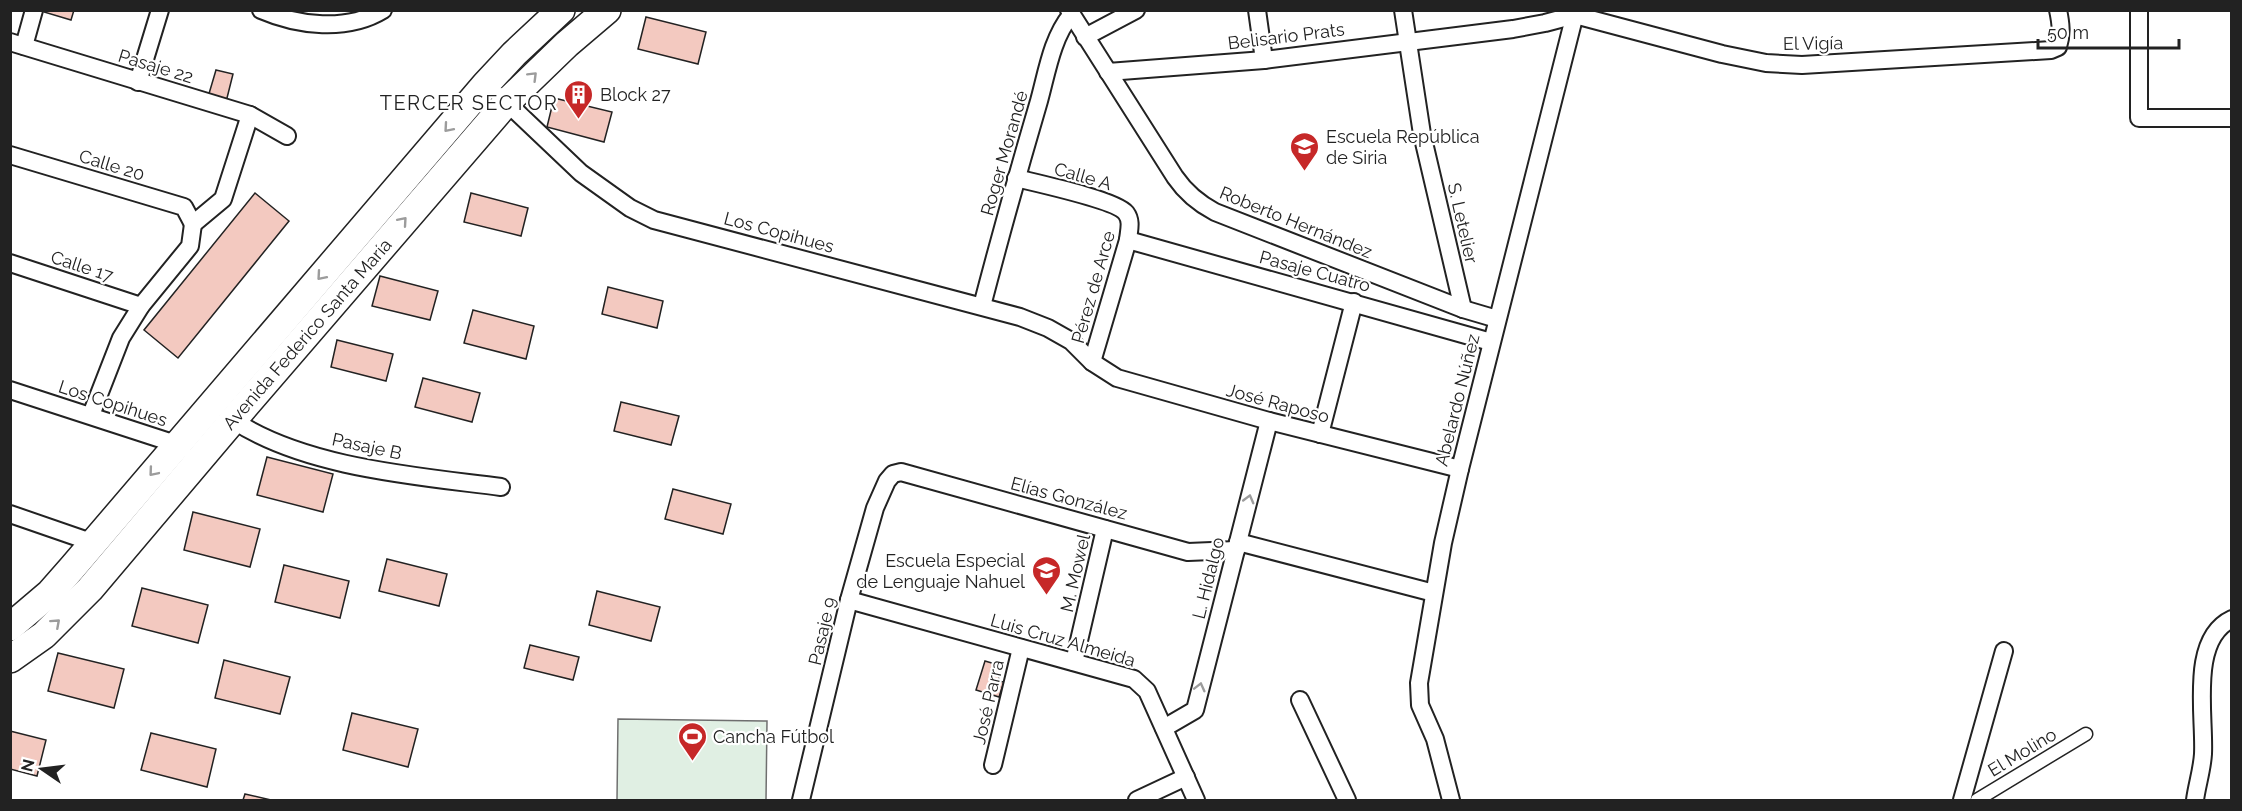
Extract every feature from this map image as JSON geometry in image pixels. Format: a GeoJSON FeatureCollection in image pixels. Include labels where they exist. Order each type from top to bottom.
{"type":"FeatureCollection","features":[{"type":"Feature","properties":{"kind":"main road","name":"Avenida Federico Santa María"},"geometry":{"type":"LineString","coordinates":[[10,627],[50,592],[94,543],[485,84],[513,54],[561,10]]}},
{"type":"Feature","properties":{"kind":"main road","name":"Avenida Federico Santa María"},"geometry":{"type":"LineString","coordinates":[[10,660],[44,635],[68,613],[507,102],[567,44],[607,10]]}},
{"type":"Feature","properties":{"kind":"street"},"geometry":{"type":"LineString","coordinates":[[17,44],[34,10]]}},
{"type":"Feature","properties":{"kind":"street"},"geometry":{"type":"LineString","coordinates":[[138,82],[160,10]]}},
{"type":"Feature","properties":{"kind":"street"},"geometry":{"type":"LineString","coordinates":[[261,10],[298,22],[341,24],[371,18],[383,10]]}},
{"type":"Feature","properties":{"kind":"street"},"geometry":{"type":"LineString","coordinates":[[1086,37],[1136,10]]}},
{"type":"Feature","properties":{"kind":"street"},"geometry":{"type":"LineString","coordinates":[[1257,10],[1264,60]]}},
{"type":"Feature","properties":{"kind":"street","name":"S. Letelier"},"geometry":{"type":"LineString","coordinates":[[1402,10],[1422,134],[1463,309]]}},
{"type":"Feature","properties":{"kind":"street","name":"El Vigía"},"geometry":{"type":"LineString","coordinates":[[1575,13],[1766,63],[1802,65],[2051,50],[2058,47],[2061,29],[2058,10]]}},
{"type":"Feature","properties":{"kind":"street"},"geometry":{"type":"LineString","coordinates":[[2139,10],[2139,118],[2232,118]]}},
{"type":"Feature","properties":{"kind":"street","name":"Roberto Hernández"},"geometry":{"type":"LineString","coordinates":[[1070,13],[1175,177],[1198,203],[1215,212],[1463,309],[1497,319]]}},
{"type":"Feature","properties":{"kind":"street","name":"Roger Morandé"},"geometry":{"type":"LineString","coordinates":[[982,306],[1016,178],[1058,36],[1070,13]]}},
{"type":"Feature","properties":{"kind":"street","name":"Belisario Prats"},"geometry":{"type":"LineString","coordinates":[[1108,72],[1264,60],[1407,40],[1513,29],[1575,13]]}},
{"type":"Feature","properties":{"kind":"street","name":"Abelardo Núñez"},"geometry":{"type":"LineString","coordinates":[[1451,801],[1435,739],[1420,705],[1419,683],[1434,593],[1460,469],[1575,13]]}},
{"type":"Feature","properties":{"kind":"street","name":"Pasaje 22"},"geometry":{"type":"LineString","coordinates":[[17,44],[250,115],[287,136]]}},
{"type":"Feature","properties":{"kind":"street","name":"Los Copihues"},"geometry":{"type":"LineString","coordinates":[[485,84],[581,172],[630,208],[654,220],[1020,317],[1048,328],[1071,341],[1092,362]]}},
{"type":"Feature","properties":{"kind":"street"},"geometry":{"type":"LineString","coordinates":[[91,415],[121,338],[141,306],[190,246],[193,224],[223,199],[250,115]]}},
{"type":"Feature","properties":{"kind":"street","name":"Calle 20"},"geometry":{"type":"LineString","coordinates":[[10,155],[184,207],[193,224]]}},
{"type":"Feature","properties":{"kind":"street","name":"Calle A"},"geometry":{"type":"LineString","coordinates":[[1016,178],[1108,202],[1128,215],[1129,231]]}},
{"type":"Feature","properties":{"kind":"street","name":"Pasaje Cuatro"},"geometry":{"type":"LineString","coordinates":[[1129,231],[1354,302],[1491,342]]}},
{"type":"Feature","properties":{"kind":"street","name":"Pérez de Arce"},"geometry":{"type":"LineString","coordinates":[[1092,362],[1129,231]]}},
{"type":"Feature","properties":{"kind":"street","name":"Calle 17"},"geometry":{"type":"LineString","coordinates":[[10,263],[141,306]]}},
{"type":"Feature","properties":{"kind":"street"},"geometry":{"type":"LineString","coordinates":[[1320,434],[1354,302]]}},
{"type":"Feature","properties":{"kind":"street","name":"José Raposo"},"geometry":{"type":"LineString","coordinates":[[1092,362],[1117,378],[1269,421],[1460,469]]}},
{"type":"Feature","properties":{"kind":"street","name":"Los Copihues"},"geometry":{"type":"LineString","coordinates":[[10,390],[176,444],[197,464]]}},
{"type":"Feature","properties":{"kind":"street","name":"Pasaje B"},"geometry":{"type":"LineString","coordinates":[[232,420],[251,432],[299,452],[384,471],[501,487]]}},
{"type":"Feature","properties":{"kind":"street","name":"L. Hidalgo"},"geometry":{"type":"LineString","coordinates":[[1164,728],[1195,710],[1269,421]]}},
{"type":"Feature","properties":{"kind":"street","name":"Elías González"},"geometry":{"type":"LineString","coordinates":[[893,474],[901,472],[1188,552],[1237,546],[1434,593]]}},
{"type":"Feature","properties":{"kind":"street","name":"Pasaje 9"},"geometry":{"type":"LineString","coordinates":[[801,801],[849,600],[875,508],[883,489],[893,474]]}},
{"type":"Feature","properties":{"kind":"street"},"geometry":{"type":"LineString","coordinates":[[10,514],[94,543]]}},
{"type":"Feature","properties":{"kind":"street","name":"M. Mowel"},"geometry":{"type":"LineString","coordinates":[[1074,662],[1106,529]]}},
{"type":"Feature","properties":{"kind":"street","name":"Luis Cruz Almeida"},"geometry":{"type":"LineString","coordinates":[[849,600],[1134,678],[1147,691],[1196,801]]}},
{"type":"Feature","properties":{"kind":"street"},"geometry":{"type":"LineString","coordinates":[[2194,801],[2203,756],[2202,675],[2207,645],[2214,633],[2232,619]]}},
{"type":"Feature","properties":{"kind":"street","name":"José Parra"},"geometry":{"type":"LineString","coordinates":[[993,765],[1021,648]]}},
{"type":"Feature","properties":{"kind":"street"},"geometry":{"type":"LineString","coordinates":[[1962,801],[2004,651]]}},
{"type":"Feature","properties":{"kind":"street"},"geometry":{"type":"LineString","coordinates":[[1300,700],[1347,801]]}},
{"type":"Feature","properties":{"kind":"street","name":"El Molino"},"geometry":{"type":"LineString","coordinates":[[1977,801],[2086,734]]}},
{"type":"Feature","properties":{"kind":"street"},"geometry":{"type":"LineString","coordinates":[[1137,801],[1186,777]]}},
{"type":"Feature","properties":{"kind":"green space","name":"Cancha Fútbol"},"geometry":{"type":"Polygon","coordinates":[[[618,719],[767,721],[766,800],[617,800],[618,719]]]}},
{"type":"Feature","properties":{"kind":"building"},"geometry":{"type":"Polygon","coordinates":[[[44,10],[74,10],[71,20],[44,12],[44,10]]]}},
{"type":"Feature","properties":{"kind":"building"},"geometry":{"type":"Polygon","coordinates":[[[646,17],[706,32],[698,64],[638,49],[646,17]]]}},
{"type":"Feature","properties":{"kind":"building"},"geometry":{"type":"Polygon","coordinates":[[[216,70],[233,74],[226,102],[208,97],[216,70]]]}},
{"type":"Feature","properties":{"kind":"building","name":"Block 27"},"geometry":{"type":"Polygon","coordinates":[[[554,98],[612,112],[604,142],[547,127],[554,98]]]}},
{"type":"Feature","properties":{"kind":"building"},"geometry":{"type":"Polygon","coordinates":[[[255,193],[289,221],[178,358],[144,330],[255,193]]]}},
{"type":"Feature","properties":{"kind":"building"},"geometry":{"type":"Polygon","coordinates":[[[471,193],[528,208],[521,236],[464,222],[471,193]]]}},
{"type":"Feature","properties":{"kind":"building"},"geometry":{"type":"Polygon","coordinates":[[[380,276],[438,291],[430,320],[372,306],[380,276]]]}},
{"type":"Feature","properties":{"kind":"building"},"geometry":{"type":"Polygon","coordinates":[[[608,287],[663,301],[657,328],[602,314],[608,287]]]}},
{"type":"Feature","properties":{"kind":"building"},"geometry":{"type":"Polygon","coordinates":[[[473,310],[534,326],[526,359],[464,343],[473,310]]]}},
{"type":"Feature","properties":{"kind":"building"},"geometry":{"type":"Polygon","coordinates":[[[337,340],[393,354],[386,381],[331,367],[337,340]]]}},
{"type":"Feature","properties":{"kind":"building"},"geometry":{"type":"Polygon","coordinates":[[[423,378],[480,393],[472,422],[415,407],[423,378]]]}},
{"type":"Feature","properties":{"kind":"building"},"geometry":{"type":"Polygon","coordinates":[[[621,402],[679,416],[671,445],[614,431],[621,402]]]}},
{"type":"Feature","properties":{"kind":"building"},"geometry":{"type":"Polygon","coordinates":[[[267,457],[333,474],[323,512],[257,495],[267,457]]]}},
{"type":"Feature","properties":{"kind":"building"},"geometry":{"type":"Polygon","coordinates":[[[673,489],[731,504],[723,534],[665,519],[673,489]]]}},
{"type":"Feature","properties":{"kind":"building"},"geometry":{"type":"Polygon","coordinates":[[[193,512],[260,529],[250,567],[184,550],[193,512]]]}},
{"type":"Feature","properties":{"kind":"building"},"geometry":{"type":"Polygon","coordinates":[[[387,559],[447,574],[439,606],[379,591],[387,559]]]}},
{"type":"Feature","properties":{"kind":"building"},"geometry":{"type":"Polygon","coordinates":[[[284,565],[349,581],[340,618],[275,602],[284,565]]]}},
{"type":"Feature","properties":{"kind":"building"},"geometry":{"type":"Polygon","coordinates":[[[142,588],[208,605],[198,643],[132,626],[142,588]]]}},
{"type":"Feature","properties":{"kind":"building"},"geometry":{"type":"Polygon","coordinates":[[[597,591],[660,607],[651,641],[589,625],[597,591]]]}},
{"type":"Feature","properties":{"kind":"building"},"geometry":{"type":"Polygon","coordinates":[[[530,645],[579,657],[573,680],[524,668],[530,645]]]}},
{"type":"Feature","properties":{"kind":"building"},"geometry":{"type":"Polygon","coordinates":[[[58,653],[124,669],[114,708],[48,691],[58,653]]]}},
{"type":"Feature","properties":{"kind":"building"},"geometry":{"type":"Polygon","coordinates":[[[224,660],[290,677],[280,714],[215,698],[224,660]]]}},
{"type":"Feature","properties":{"kind":"building"},"geometry":{"type":"Polygon","coordinates":[[[985,661],[1002,666],[998,681],[1004,682],[999,697],[976,690],[985,661]]]}},
{"type":"Feature","properties":{"kind":"building"},"geometry":{"type":"Polygon","coordinates":[[[352,713],[418,729],[408,767],[343,750],[352,713]]]}},
{"type":"Feature","properties":{"kind":"building"},"geometry":{"type":"Polygon","coordinates":[[[10,731],[46,740],[37,776],[10,769],[10,731]]]}},
{"type":"Feature","properties":{"kind":"building"},"geometry":{"type":"Polygon","coordinates":[[[151,733],[216,749],[207,787],[141,770],[151,733]]]}},
{"type":"Feature","properties":{"kind":"building"},"geometry":{"type":"Polygon","coordinates":[[[245,794],[271,800],[243,800],[245,794]]]}},
{"type":"Feature","properties":{"kind":"place","name":"Block 27"},"geometry":{"type":"Point","coordinates":[579,120]}},
{"type":"Feature","properties":{"kind":"place","name":"Escuela República de Siria"},"geometry":{"type":"Point","coordinates":[1305,172]}},
{"type":"Feature","properties":{"kind":"place","name":"Escuela Especial de Lenguaje Nahuel"},"geometry":{"type":"Point","coordinates":[1046,596]}},
{"type":"Feature","properties":{"kind":"place","name":"Cancha Fútbol"},"geometry":{"type":"Point","coordinates":[692,762]}},
{"type":"Feature","properties":{"kind":"district","name":"TERCER SECTOR"},"geometry":{"type":"Point","coordinates":[469,103]}}]}
